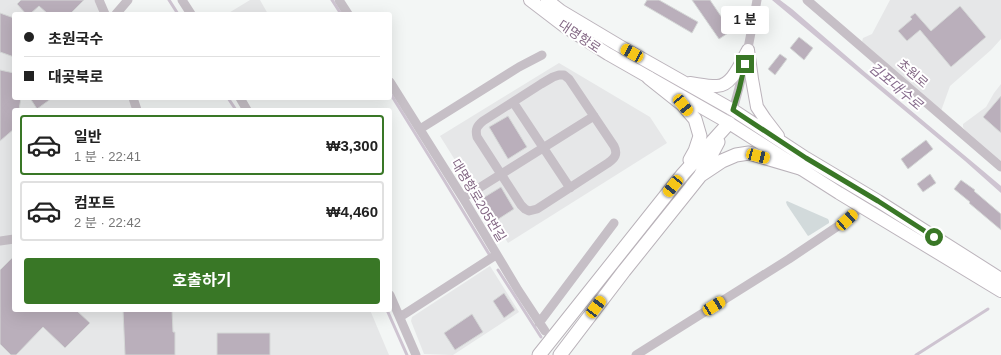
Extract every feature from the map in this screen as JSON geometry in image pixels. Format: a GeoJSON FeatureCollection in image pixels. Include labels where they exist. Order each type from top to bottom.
{"type":"FeatureCollection","features":[{"type":"Feature","properties":{"kind":"highway"},"geometry":{"type":"LineString","coordinates":[[649,78],[683,105],[694,119],[700,136],[695,151],[683,174]]}},
{"type":"Feature","properties":{"kind":"highway"},"geometry":{"type":"LineString","coordinates":[[539,355],[683,174],[729,123]]}},
{"type":"Feature","properties":{"kind":"highway"},"geometry":{"type":"LineString","coordinates":[[560,355],[624,271],[700,176],[729,123]]}},
{"type":"Feature","properties":{"kind":"highway"},"geometry":{"type":"LineString","coordinates":[[700,176],[722,161],[736,155],[749,153],[803,163]]}},
{"type":"Feature","properties":{"kind":"main road","name":"대명항로"},"geometry":{"type":"LineString","coordinates":[[530,0],[564,26],[608,54],[729,123],[878,201],[1001,279]]}},
{"type":"Feature","properties":{"kind":"main road","name":"대명항로"},"geometry":{"type":"LineString","coordinates":[[547,0],[561,11],[618,45],[733,110],[862,206],[1001,291]]}},
{"type":"Feature","properties":{"kind":"main road"},"geometry":{"type":"LineString","coordinates":[[684,82],[717,87],[727,82],[734,76],[748,50]]}},
{"type":"Feature","properties":{"kind":"main road"},"geometry":{"type":"LineString","coordinates":[[748,50],[757,107],[777,135],[803,163]]}},
{"type":"Feature","properties":{"kind":"street"},"geometry":{"type":"LineString","coordinates":[[99,0],[104,12]]}},
{"type":"Feature","properties":{"kind":"street"},"geometry":{"type":"LineString","coordinates":[[118,12],[128,0]]}},
{"type":"Feature","properties":{"kind":"street"},"geometry":{"type":"LineString","coordinates":[[182,0],[190,12]]}},
{"type":"Feature","properties":{"kind":"street"},"geometry":{"type":"LineString","coordinates":[[339,0],[347,12]]}},
{"type":"Feature","properties":{"kind":"street"},"geometry":{"type":"LineString","coordinates":[[729,123],[739,90],[748,50],[756,0]]}},
{"type":"Feature","properties":{"kind":"street","name":"초원로"},"geometry":{"type":"LineString","coordinates":[[807,0],[1001,167]]}},
{"type":"Feature","properties":{"kind":"street"},"geometry":{"type":"LineString","coordinates":[[420,129],[519,67],[542,55]]}},
{"type":"Feature","properties":{"kind":"street"},"geometry":{"type":"LineString","coordinates":[[559,74],[564,76],[569,79],[614,146],[616,151],[613,160],[537,209],[529,211],[525,209],[475,132],[476,128],[483,121],[513,102],[553,77],[559,74]]}},
{"type":"Feature","properties":{"kind":"street","name":"대명항로205번길"},"geometry":{"type":"LineString","coordinates":[[392,85],[545,332]]}},
{"type":"Feature","properties":{"kind":"street"},"geometry":{"type":"LineString","coordinates":[[513,102],[570,188]]}},
{"type":"Feature","properties":{"kind":"street"},"geometry":{"type":"LineString","coordinates":[[463,198],[594,116]]}},
{"type":"Feature","properties":{"kind":"street"},"geometry":{"type":"LineString","coordinates":[[636,355],[789,259],[847,220],[862,206]]}},
{"type":"Feature","properties":{"kind":"street"},"geometry":{"type":"LineString","coordinates":[[539,323],[614,223]]}},
{"type":"Feature","properties":{"kind":"street"},"geometry":{"type":"LineString","coordinates":[[0,241],[12,240]]}},
{"type":"Feature","properties":{"kind":"street"},"geometry":{"type":"LineString","coordinates":[[400,317],[496,255]]}},
{"type":"Feature","properties":{"kind":"street"},"geometry":{"type":"LineString","coordinates":[[392,299],[416,355]]}},
{"type":"Feature","properties":{"kind":"shaded area"},"geometry":{"type":"Polygon","coordinates":[[[0,0],[94,0],[100,12],[12,12],[12,100],[130,100],[132,108],[12,108],[12,312],[371,312],[389,355],[0,355],[0,0]]]}},
{"type":"Feature","properties":{"kind":"shaded area"},"geometry":{"type":"Polygon","coordinates":[[[250,0],[260,0],[267,12],[230,12],[250,0]]]}},
{"type":"Feature","properties":{"kind":"shaded area"},"geometry":{"type":"Polygon","coordinates":[[[772,0],[780,0],[792,9],[1001,186],[1001,193],[965,161],[772,0]]]}},
{"type":"Feature","properties":{"kind":"shaded area"},"geometry":{"type":"Polygon","coordinates":[[[890,0],[1001,0],[1001,39],[991,50],[950,86],[941,111],[862,42],[863,38],[872,34],[890,0]]]}},
{"type":"Feature","properties":{"kind":"shaded area"},"geometry":{"type":"Polygon","coordinates":[[[559,63],[650,117],[667,143],[508,243],[479,197],[480,192],[475,185],[470,184],[440,136],[559,63]]]}},
{"type":"Feature","properties":{"kind":"shaded area"},"geometry":{"type":"Polygon","coordinates":[[[1001,84],[1001,161],[965,130],[963,124],[986,107],[1001,84]]]}},
{"type":"Feature","properties":{"kind":"shaded area"},"geometry":{"type":"Polygon","coordinates":[[[787,201],[828,219],[829,223],[808,236],[787,205],[787,201]]]}},
{"type":"Feature","properties":{"kind":"shaded area"},"geometry":{"type":"Polygon","coordinates":[[[490,266],[519,312],[453,355],[424,354],[411,321],[412,317],[490,266]]]}},
{"type":"Feature","properties":{"kind":"building"},"geometry":{"type":"Polygon","coordinates":[[[21,0],[84,0],[72,12],[46,12],[39,6],[32,12],[24,12],[17,4],[21,0]]]}},
{"type":"Feature","properties":{"kind":"building"},"geometry":{"type":"Polygon","coordinates":[[[647,0],[659,0],[698,22],[692,33],[644,5],[647,0]]]}},
{"type":"Feature","properties":{"kind":"building"},"geometry":{"type":"Polygon","coordinates":[[[692,0],[710,0],[731,31],[719,39],[692,0]]]}},
{"type":"Feature","properties":{"kind":"building"},"geometry":{"type":"Polygon","coordinates":[[[960,6],[986,37],[951,67],[920,30],[907,41],[898,31],[912,19],[910,17],[915,13],[931,31],[960,6]]]}},
{"type":"Feature","properties":{"kind":"building"},"geometry":{"type":"Polygon","coordinates":[[[0,13],[12,17],[12,56],[0,52],[0,13]]]}},
{"type":"Feature","properties":{"kind":"building"},"geometry":{"type":"Polygon","coordinates":[[[799,37],[813,48],[804,60],[790,48],[799,37]]]}},
{"type":"Feature","properties":{"kind":"building"},"geometry":{"type":"Polygon","coordinates":[[[780,54],[787,59],[775,75],[768,69],[780,54]]]}},
{"type":"Feature","properties":{"kind":"building"},"geometry":{"type":"Polygon","coordinates":[[[0,70],[12,73],[12,100],[21,100],[19,108],[12,108],[12,131],[0,141],[0,70]]]}},
{"type":"Feature","properties":{"kind":"building"},"geometry":{"type":"Polygon","coordinates":[[[1001,96],[1001,133],[983,117],[1001,96]]]}},
{"type":"Feature","properties":{"kind":"building"},"geometry":{"type":"Polygon","coordinates":[[[31,100],[49,100],[38,108],[36,108],[31,100]]]}},
{"type":"Feature","properties":{"kind":"building"},"geometry":{"type":"Polygon","coordinates":[[[508,116],[527,147],[508,159],[489,127],[508,116]]]}},
{"type":"Feature","properties":{"kind":"building"},"geometry":{"type":"Polygon","coordinates":[[[926,140],[933,149],[908,169],[901,159],[926,140]]]}},
{"type":"Feature","properties":{"kind":"building"},"geometry":{"type":"Polygon","coordinates":[[[930,174],[936,183],[923,192],[917,184],[930,174]]]}},
{"type":"Feature","properties":{"kind":"building"},"geometry":{"type":"Polygon","coordinates":[[[961,180],[975,190],[974,191],[1001,214],[1001,230],[954,189],[961,180]]]}},
{"type":"Feature","properties":{"kind":"building"},"geometry":{"type":"Polygon","coordinates":[[[501,187],[514,209],[497,220],[483,198],[501,187]]]}},
{"type":"Feature","properties":{"kind":"building"},"geometry":{"type":"Polygon","coordinates":[[[12,258],[12,312],[78,312],[90,323],[65,348],[43,327],[16,355],[11,355],[0,344],[0,270],[12,258]]]}},
{"type":"Feature","properties":{"kind":"building"},"geometry":{"type":"Polygon","coordinates":[[[504,293],[515,310],[504,318],[493,301],[504,293]]]}},
{"type":"Feature","properties":{"kind":"building"},"geometry":{"type":"Polygon","coordinates":[[[123,312],[172,312],[173,332],[175,332],[175,355],[125,355],[123,312]]]}},
{"type":"Feature","properties":{"kind":"building"},"geometry":{"type":"Polygon","coordinates":[[[472,314],[483,332],[455,350],[444,333],[472,314]]]}},
{"type":"Feature","properties":{"kind":"building"},"geometry":{"type":"Polygon","coordinates":[[[217,333],[270,333],[270,355],[217,355],[217,333]]]}},
{"type":"Feature","properties":{"kind":"waterway","name":"김포대수로"},"geometry":{"type":"LineString","coordinates":[[169,0],[177,12]]}},
{"type":"Feature","properties":{"kind":"waterway"},"geometry":{"type":"LineString","coordinates":[[332,0],[340,12]]}},
{"type":"Feature","properties":{"kind":"waterway"},"geometry":{"type":"LineString","coordinates":[[392,96],[489,254]]}},
{"type":"Feature","properties":{"kind":"waterway","name":"김포대수로"},"geometry":{"type":"LineString","coordinates":[[229,100],[235,108]]}},
{"type":"Feature","properties":{"kind":"waterway"},"geometry":{"type":"LineString","coordinates":[[498,270],[541,337]]}},
{"type":"Feature","properties":{"kind":"waterway"},"geometry":{"type":"LineString","coordinates":[[916,355],[988,309]]}},
{"type":"Feature","properties":{"kind":"waterway","name":"김포대수로"},"geometry":{"type":"LineString","coordinates":[[388,312],[407,355]]}},
{"type":"Feature","properties":{"kind":"route"},"geometry":{"type":"LineString","coordinates":[[745,64],[733,110],[806,158],[878,201],[934,237]]}}]}
